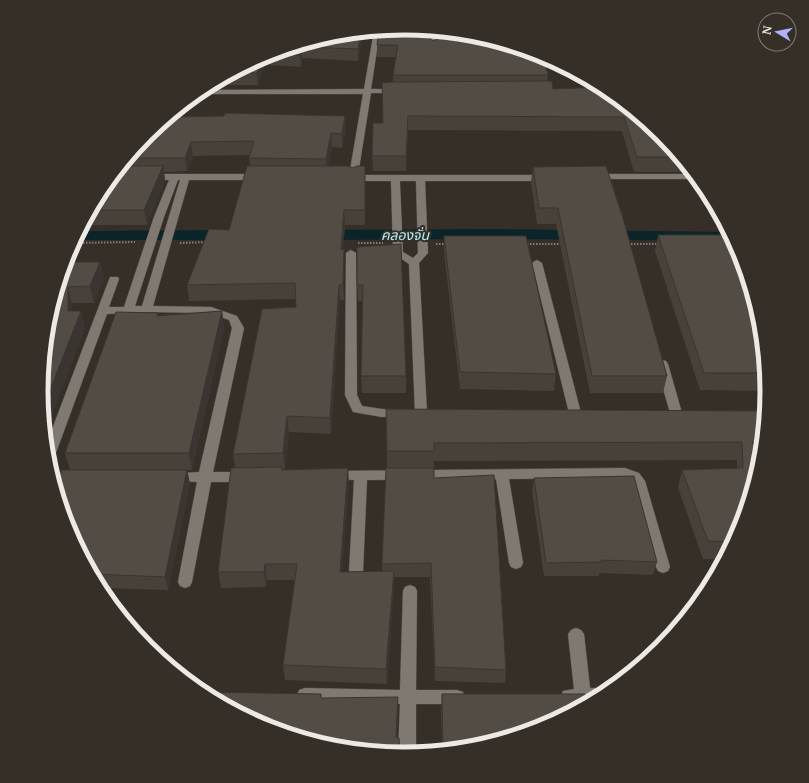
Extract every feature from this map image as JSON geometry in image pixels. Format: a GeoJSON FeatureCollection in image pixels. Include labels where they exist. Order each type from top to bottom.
{"type":"FeatureCollection","features":[{"type":"Feature","properties":{"kind":"street"},"geometry":{"type":"LineString","coordinates":[[353,178],[376,36]]}},
{"type":"Feature","properties":{"kind":"street"},"geometry":{"type":"LineString","coordinates":[[433,50],[435,37]]}},
{"type":"Feature","properties":{"kind":"street"},"geometry":{"type":"LineString","coordinates":[[211,92],[406,91]]}},
{"type":"Feature","properties":{"kind":"street"},"geometry":{"type":"LineString","coordinates":[[136,177],[269,177]]}},
{"type":"Feature","properties":{"kind":"street"},"geometry":{"type":"LineString","coordinates":[[128,310],[160,215],[175,177]]}},
{"type":"Feature","properties":{"kind":"street"},"geometry":{"type":"LineString","coordinates":[[148,309],[185,177]]}},
{"type":"Feature","properties":{"kind":"street"},"geometry":{"type":"LineString","coordinates":[[586,178],[689,177]]}},
{"type":"Feature","properties":{"kind":"street"},"geometry":{"type":"LineString","coordinates":[[338,178],[554,178]]}},
{"type":"Feature","properties":{"kind":"street"},"geometry":{"type":"LineString","coordinates":[[395,178],[398,252],[414,263]]}},
{"type":"Feature","properties":{"kind":"street"},"geometry":{"type":"LineString","coordinates":[[351,253],[351,395],[358,409],[382,413],[425,413],[414,263],[423,253],[420,178]]}},
{"type":"Feature","properties":{"kind":"street"},"geometry":{"type":"LineString","coordinates":[[160,215],[175,215]]}},
{"type":"Feature","properties":{"kind":"street"},"geometry":{"type":"LineString","coordinates":[[150,246],[166,246]]}},
{"type":"Feature","properties":{"kind":"street"},"geometry":{"type":"LineString","coordinates":[[537,263],[575,413]]}},
{"type":"Feature","properties":{"kind":"street"},"geometry":{"type":"LineString","coordinates":[[52,446],[114,279]]}},
{"type":"Feature","properties":{"kind":"street"},"geometry":{"type":"LineString","coordinates":[[103,311],[148,309],[211,310],[233,318],[238,328],[205,478],[185,582]]}},
{"type":"Feature","properties":{"kind":"street"},"geometry":{"type":"LineString","coordinates":[[659,353],[676,413]]}},
{"type":"Feature","properties":{"kind":"street"},"geometry":{"type":"LineString","coordinates":[[560,413],[590,413]]}},
{"type":"Feature","properties":{"kind":"street"},"geometry":{"type":"LineString","coordinates":[[660,413],[691,413]]}},
{"type":"Feature","properties":{"kind":"street"},"geometry":{"type":"LineString","coordinates":[[322,476],[625,473],[634,476],[638,481],[662,567]]}},
{"type":"Feature","properties":{"kind":"street"},"geometry":{"type":"LineString","coordinates":[[502,475],[516,563]]}},
{"type":"Feature","properties":{"kind":"street"},"geometry":{"type":"LineString","coordinates":[[356,572],[361,476]]}},
{"type":"Feature","properties":{"kind":"street"},"geometry":{"type":"LineString","coordinates":[[58,477],[91,477]]}},
{"type":"Feature","properties":{"kind":"street"},"geometry":{"type":"LineString","coordinates":[[159,478],[260,477]]}},
{"type":"Feature","properties":{"kind":"street"},"geometry":{"type":"LineString","coordinates":[[406,748],[410,590]]}},
{"type":"Feature","properties":{"kind":"street"},"geometry":{"type":"LineString","coordinates":[[576,634],[583,696]]}},
{"type":"Feature","properties":{"kind":"street"},"geometry":{"type":"LineString","coordinates":[[287,694],[471,697]]}},
{"type":"Feature","properties":{"kind":"street"},"geometry":{"type":"LineString","coordinates":[[551,696],[590,696]]}},
{"type":"Feature","properties":{"kind":"building"},"geometry":{"type":"Polygon","coordinates":[[[404,35],[428,36],[428,38],[433,41],[438,39],[438,37],[474,42],[497,47],[541,62],[545,64],[548,75],[393,75],[398,45],[377,45],[378,36],[404,35]]]}},
{"type":"Feature","properties":{"kind":"building"},"geometry":{"type":"Polygon","coordinates":[[[360,38],[358,49],[311,47],[360,38]]]}},
{"type":"Feature","properties":{"kind":"building"},"geometry":{"type":"Polygon","coordinates":[[[301,51],[300,55],[289,54],[301,51]]]}},
{"type":"Feature","properties":{"kind":"building"},"geometry":{"type":"Polygon","coordinates":[[[259,66],[257,73],[245,73],[259,66]]]}},
{"type":"Feature","properties":{"kind":"building"},"geometry":{"type":"Polygon","coordinates":[[[550,81],[552,82],[553,89],[590,88],[640,123],[674,157],[637,157],[624,117],[408,116],[406,156],[372,156],[373,123],[383,123],[382,83],[550,81]]]}},
{"type":"Feature","properties":{"kind":"building"},"geometry":{"type":"Polygon","coordinates":[[[225,113],[345,116],[342,134],[331,133],[326,159],[249,158],[254,141],[191,142],[185,158],[134,158],[152,139],[177,117],[224,116],[225,113]]]}},
{"type":"Feature","properties":{"kind":"building"},"geometry":{"type":"Polygon","coordinates":[[[128,166],[163,166],[144,210],[98,210],[108,193],[128,166]]]}},
{"type":"Feature","properties":{"kind":"building"},"geometry":{"type":"Polygon","coordinates":[[[247,166],[348,166],[353,168],[357,166],[365,166],[365,210],[344,210],[341,250],[344,249],[343,285],[339,285],[330,418],[287,416],[283,453],[233,454],[262,309],[296,307],[295,283],[187,285],[209,229],[229,230],[247,166]]]}},
{"type":"Feature","properties":{"kind":"building"},"geometry":{"type":"Polygon","coordinates":[[[606,166],[623,218],[667,376],[592,376],[558,208],[539,208],[533,167],[606,166]]]}},
{"type":"Feature","properties":{"kind":"building"},"geometry":{"type":"Polygon","coordinates":[[[658,235],[724,235],[742,277],[754,322],[760,373],[704,373],[658,235]]]}},
{"type":"Feature","properties":{"kind":"building"},"geometry":{"type":"Polygon","coordinates":[[[444,236],[526,236],[556,374],[460,372],[444,236]]]}},
{"type":"Feature","properties":{"kind":"building"},"geometry":{"type":"Polygon","coordinates":[[[401,244],[406,376],[361,376],[363,285],[357,285],[357,247],[401,244]]]}},
{"type":"Feature","properties":{"kind":"building"},"geometry":{"type":"Polygon","coordinates":[[[72,262],[100,262],[90,286],[68,287],[68,311],[81,311],[48,395],[51,345],[55,322],[60,299],[72,262]]]}},
{"type":"Feature","properties":{"kind":"building"},"geometry":{"type":"Polygon","coordinates":[[[222,311],[189,453],[65,453],[116,312],[158,313],[157,316],[222,311]]]}},
{"type":"Feature","properties":{"kind":"building"},"geometry":{"type":"Polygon","coordinates":[[[386,409],[760,411],[757,442],[752,442],[756,451],[749,484],[734,528],[727,542],[708,541],[682,470],[743,468],[742,442],[434,443],[434,451],[387,451],[386,409]]]}},
{"type":"Feature","properties":{"kind":"building"},"geometry":{"type":"Polygon","coordinates":[[[282,467],[282,470],[348,468],[340,572],[394,571],[386,669],[283,665],[297,564],[265,564],[264,572],[218,572],[231,468],[282,467]]]}},
{"type":"Feature","properties":{"kind":"building"},"geometry":{"type":"Polygon","coordinates":[[[386,468],[434,468],[434,478],[494,475],[506,670],[435,667],[431,563],[382,564],[386,468]]]}},
{"type":"Feature","properties":{"kind":"building"},"geometry":{"type":"Polygon","coordinates":[[[62,470],[187,470],[165,577],[99,574],[75,528],[59,479],[62,470]]]}},
{"type":"Feature","properties":{"kind":"building"},"geometry":{"type":"Polygon","coordinates":[[[634,476],[657,562],[601,560],[602,562],[546,563],[534,478],[634,476]]]}},
{"type":"Feature","properties":{"kind":"building"},"geometry":{"type":"Polygon","coordinates":[[[213,692],[321,694],[321,698],[398,697],[396,737],[399,738],[400,748],[358,745],[312,736],[268,721],[213,692]]]}},
{"type":"Feature","properties":{"kind":"building"},"geometry":{"type":"Polygon","coordinates":[[[442,694],[585,694],[586,698],[541,721],[497,736],[443,746],[442,694]]]}},
{"type":"Feature","properties":{"kind":"waterway","name":"คลองจั่น"},"geometry":{"type":"LineString","coordinates":[[317,235],[495,234],[725,237]]}},
{"type":"Feature","properties":{"kind":"waterway","name":"คลองจั่น"},"geometry":{"type":"LineString","coordinates":[[84,236],[233,235]]}}]}
